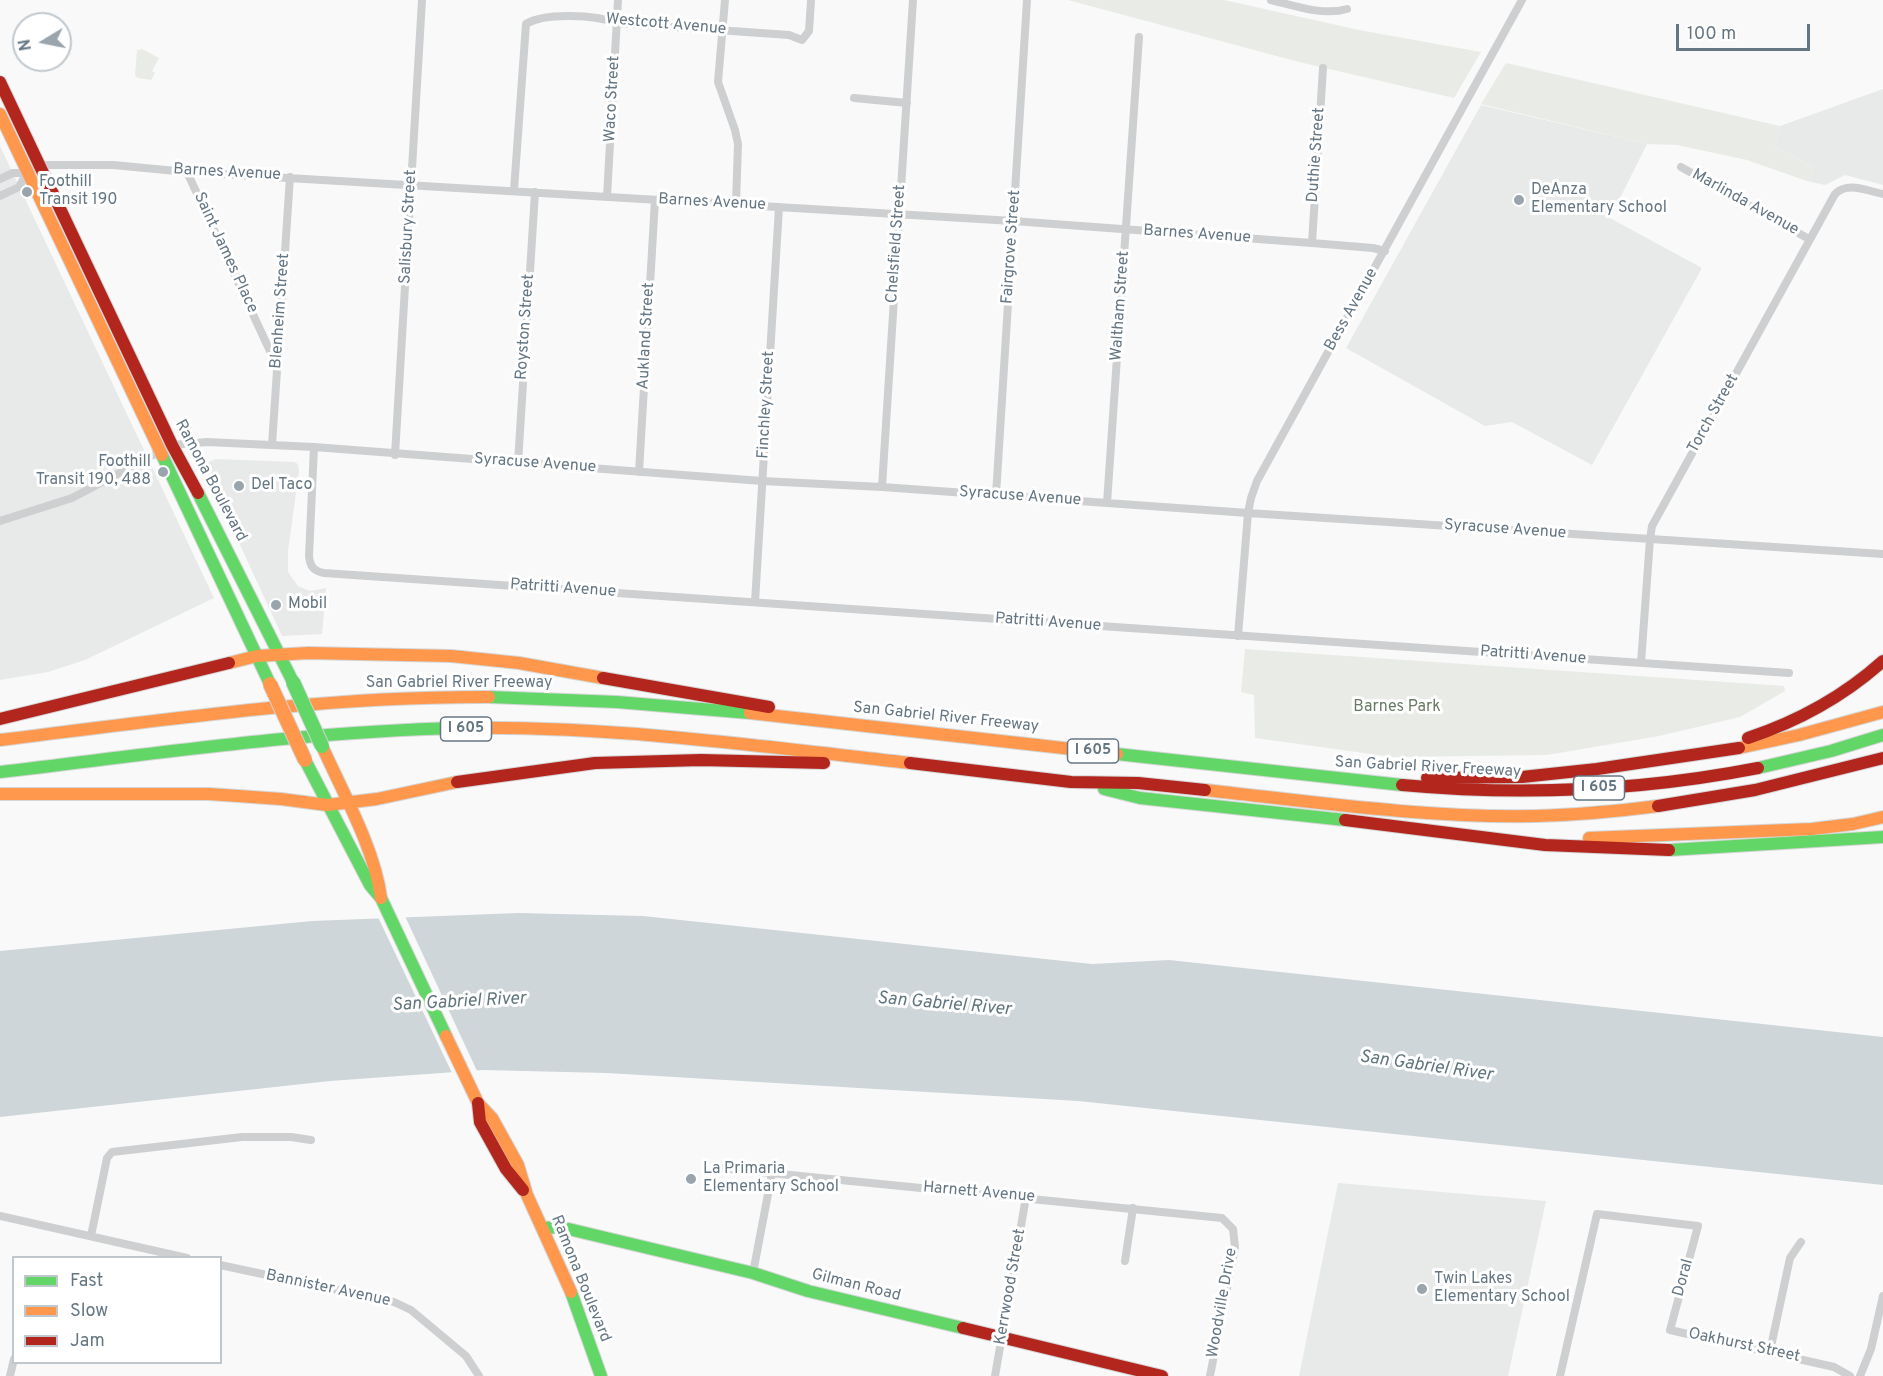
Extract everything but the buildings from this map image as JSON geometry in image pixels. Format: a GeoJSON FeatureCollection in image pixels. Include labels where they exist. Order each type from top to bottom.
{"type":"FeatureCollection","features":[{"type":"Feature","properties":{"kind":"main road","name":"Ramona Boulevard"},"geometry":{"type":"LineString","coordinates":[[0,82],[32,169]]}},
{"type":"Feature","properties":{"kind":"main road","name":"Ramona Boulevard"},"geometry":{"type":"LineString","coordinates":[[0,114],[32,169],[166,448],[256,656],[304,760],[370,885],[381,898],[475,1097],[480,1122],[506,1169],[527,1196],[543,1228],[573,1296],[601,1376]]}},
{"type":"Feature","properties":{"kind":"main road","name":"Ramona Boulevard"},"geometry":{"type":"LineString","coordinates":[[166,448],[212,520],[293,682],[349,803],[379,880],[381,898]]}},
{"type":"Feature","properties":{"kind":"main road"},"geometry":{"type":"LineString","coordinates":[[0,718],[256,656],[278,654],[440,656],[519,663],[876,726]]}},
{"type":"Feature","properties":{"kind":"main road"},"geometry":{"type":"LineString","coordinates":[[1689,754],[1755,735],[1810,713],[1839,696],[1883,661]]}},
{"type":"Feature","properties":{"kind":"main road","name":"San Gabriel River Freeway"},"geometry":{"type":"LineString","coordinates":[[0,740],[324,703],[493,698],[619,702],[876,726],[1310,777],[1454,789],[1535,790],[1596,788],[1737,772],[1798,760],[1883,735]]}},
{"type":"Feature","properties":{"kind":"main road"},"geometry":{"type":"LineString","coordinates":[[1310,777],[1522,777],[1597,769],[1738,748],[1799,735],[1883,712]]}},
{"type":"Feature","properties":{"kind":"main road","name":"I 605"},"geometry":{"type":"LineString","coordinates":[[0,772],[270,739],[361,732],[476,729],[594,732],[932,765],[1077,783],[1142,783],[1388,809],[1538,816],[1676,804],[1743,794],[1810,779],[1883,758]]}},
{"type":"Feature","properties":{"kind":"main road"},"geometry":{"type":"LineString","coordinates":[[0,794],[209,794],[327,805],[349,803],[481,778],[595,763],[701,760],[932,765]]}},
{"type":"Feature","properties":{"kind":"main road"},"geometry":{"type":"LineString","coordinates":[[1077,783],[1140,798],[1509,839],[1545,845],[1667,850],[1883,837]]}},
{"type":"Feature","properties":{"kind":"main road"},"geometry":{"type":"LineString","coordinates":[[1509,839],[1607,838],[1829,828],[1883,817]]}},
{"type":"Feature","properties":{"kind":"main road","name":"Gilman Road"},"geometry":{"type":"LineString","coordinates":[[543,1228],[560,1227],[753,1273],[808,1291],[1162,1376]]}},
{"type":"Feature","properties":{"kind":"street","name":"Salisbury Street"},"geometry":{"type":"LineString","coordinates":[[395,455],[422,0]]}},
{"type":"Feature","properties":{"kind":"street","name":"Waco Street"},"geometry":{"type":"LineString","coordinates":[[608,197],[618,0]]}},
{"type":"Feature","properties":{"kind":"street"},"geometry":{"type":"LineString","coordinates":[[725,0],[718,82],[738,144],[736,204]]}},
{"type":"Feature","properties":{"kind":"street","name":"Chelsfield Street"},"geometry":{"type":"LineString","coordinates":[[882,487],[913,0]]}},
{"type":"Feature","properties":{"kind":"street","name":"Fairgrove Street"},"geometry":{"type":"LineString","coordinates":[[996,495],[1027,0]]}},
{"type":"Feature","properties":{"kind":"street"},"geometry":{"type":"LineString","coordinates":[[1271,0],[1315,10],[1347,9]]}},
{"type":"Feature","properties":{"kind":"street","name":"Bess Avenue"},"geometry":{"type":"LineString","coordinates":[[1238,636],[1248,513],[1257,481],[1522,0]]}},
{"type":"Feature","properties":{"kind":"street","name":"Westcott Avenue"},"geometry":{"type":"LineString","coordinates":[[514,190],[526,24],[533,19],[547,16],[607,19],[617,23],[789,35],[802,40],[809,31],[811,2]]}},
{"type":"Feature","properties":{"kind":"street","name":"Waltham Street"},"geometry":{"type":"LineString","coordinates":[[1107,503],[1139,37]]}},
{"type":"Feature","properties":{"kind":"street","name":"Duthie Street"},"geometry":{"type":"LineString","coordinates":[[1312,243],[1323,68]]}},
{"type":"Feature","properties":{"kind":"street"},"geometry":{"type":"LineString","coordinates":[[854,98],[906,103]]}},
{"type":"Feature","properties":{"kind":"street","name":"Barnes Avenue"},"geometry":{"type":"LineString","coordinates":[[0,179],[13,173],[32,169],[113,165],[188,172],[1013,221],[1312,243],[1385,251]]}},
{"type":"Feature","properties":{"kind":"street","name":"Marlinda Avenue"},"geometry":{"type":"LineString","coordinates":[[1681,167],[1809,239]]}},
{"type":"Feature","properties":{"kind":"street"},"geometry":{"type":"LineString","coordinates":[[0,196],[19,188],[32,169]]}},
{"type":"Feature","properties":{"kind":"street","name":"Saint James Place"},"geometry":{"type":"LineString","coordinates":[[188,172],[278,367]]}},
{"type":"Feature","properties":{"kind":"street","name":"Blenheim Street"},"geometry":{"type":"LineString","coordinates":[[272,445],[290,177]]}},
{"type":"Feature","properties":{"kind":"street","name":"Torch Street"},"geometry":{"type":"LineString","coordinates":[[1641,663],[1652,526],[1835,194],[1846,187],[1883,194]]}},
{"type":"Feature","properties":{"kind":"street","name":"Royston Street"},"geometry":{"type":"LineString","coordinates":[[518,463],[535,192]]}},
{"type":"Feature","properties":{"kind":"street","name":"Aukland Street"},"geometry":{"type":"LineString","coordinates":[[639,472],[655,200]]}},
{"type":"Feature","properties":{"kind":"street","name":"Finchley Street"},"geometry":{"type":"LineString","coordinates":[[755,603],[779,207]]}},
{"type":"Feature","properties":{"kind":"street","name":"Syracuse Avenue"},"geometry":{"type":"LineString","coordinates":[[166,448],[207,442],[314,447],[395,455],[762,481],[882,487],[1883,554]]}},
{"type":"Feature","properties":{"kind":"street","name":"Patritti Avenue"},"geometry":{"type":"LineString","coordinates":[[314,447],[308,542],[310,565],[317,572],[1789,673]]}},
{"type":"Feature","properties":{"kind":"street"},"geometry":{"type":"LineString","coordinates":[[0,521],[72,498],[166,448]]}},
{"type":"Feature","properties":{"kind":"street"},"geometry":{"type":"LineString","coordinates":[[91,1236],[107,1158],[112,1152],[242,1137],[291,1137],[311,1140]]}},
{"type":"Feature","properties":{"kind":"street","name":"Harnett Avenue"},"geometry":{"type":"LineString","coordinates":[[720,1168],[1222,1218],[1233,1229]]}},
{"type":"Feature","properties":{"kind":"street"},"geometry":{"type":"LineString","coordinates":[[753,1273],[772,1173]]}},
{"type":"Feature","properties":{"kind":"street","name":"Kerrwood Street"},"geometry":{"type":"LineString","coordinates":[[995,1376],[1026,1197]]}},
{"type":"Feature","properties":{"kind":"street"},"geometry":{"type":"LineString","coordinates":[[1125,1261],[1133,1208]]}},
{"type":"Feature","properties":{"kind":"street","name":"Doral"},"geometry":{"type":"LineString","coordinates":[[1560,1376],[1597,1214],[1698,1226],[1670,1330]]}},
{"type":"Feature","properties":{"kind":"street"},"geometry":{"type":"LineString","coordinates":[[0,1216],[182,1256]]}},
{"type":"Feature","properties":{"kind":"street","name":"Woodville Drive"},"geometry":{"type":"LineString","coordinates":[[1210,1376],[1235,1246],[1233,1229]]}},
{"type":"Feature","properties":{"kind":"street"},"geometry":{"type":"LineString","coordinates":[[1770,1351],[1790,1258],[1801,1242]]}},
{"type":"Feature","properties":{"kind":"street","name":"Bannister Avenue"},"geometry":{"type":"LineString","coordinates":[[222,1265],[394,1302],[411,1310],[466,1356],[478,1376]]}},
{"type":"Feature","properties":{"kind":"street"},"geometry":{"type":"LineString","coordinates":[[1860,1376],[1871,1349],[1883,1296]]}},
{"type":"Feature","properties":{"kind":"street","name":"Oakhurst Street"},"geometry":{"type":"LineString","coordinates":[[1670,1330],[1834,1367],[1850,1376]]}},
{"type":"Feature","properties":{"kind":"shaded area"},"geometry":{"type":"Polygon","coordinates":[[[1883,89],[1883,185],[1845,175],[1825,185],[1807,181],[1814,168],[1775,146],[1780,126],[1883,89]]]}},
{"type":"Feature","properties":{"kind":"shaded area"},"geometry":{"type":"Polygon","coordinates":[[[1481,105],[1647,144],[1610,218],[1702,268],[1592,465],[1512,422],[1485,426],[1346,348],[1481,105]]]}},
{"type":"Feature","properties":{"kind":"shaded area"},"geometry":{"type":"Polygon","coordinates":[[[0,146],[214,598],[85,660],[48,672],[0,680],[0,146]]]}},
{"type":"Feature","properties":{"kind":"shaded area"},"geometry":{"type":"Polygon","coordinates":[[[215,459],[298,464],[288,551],[288,572],[298,586],[310,591],[326,588],[322,634],[282,636],[206,471],[207,463],[215,459]]]}},
{"type":"Feature","properties":{"kind":"shaded area","name":"Twin Lakes Elementary School"},"geometry":{"type":"Polygon","coordinates":[[[1338,1183],[1546,1201],[1508,1376],[1299,1376],[1338,1183]]]}},
{"type":"Feature","properties":{"kind":"green space"},"geometry":{"type":"Polygon","coordinates":[[[1068,0],[1224,0],[1359,30],[1481,52],[1454,98],[1299,62],[1068,0]]]}},
{"type":"Feature","properties":{"kind":"green space"},"geometry":{"type":"Polygon","coordinates":[[[142,49],[159,58],[152,71],[155,73],[151,80],[135,76],[137,50],[142,49]]]}},
{"type":"Feature","properties":{"kind":"green space"},"geometry":{"type":"Polygon","coordinates":[[[1506,63],[1780,126],[1775,146],[1814,168],[1807,181],[1747,160],[1677,145],[1647,144],[1481,104],[1506,63]]]}},
{"type":"Feature","properties":{"kind":"green space","name":"Barnes Park"},"geometry":{"type":"Polygon","coordinates":[[[1245,649],[1784,686],[1785,691],[1740,717],[1659,736],[1547,755],[1393,757],[1255,738],[1254,695],[1241,692],[1245,649]]]}},
{"type":"Feature","properties":{"kind":"water","name":"San Gabriel River"},"geometry":{"type":"Polygon","coordinates":[[[518,913],[643,916],[1092,964],[1169,960],[1883,1037],[1883,1185],[1078,1101],[607,1073],[483,1070],[330,1081],[0,1117],[0,951],[312,921],[518,913]]]}},
{"type":"Feature","properties":{"kind":"pier"},"geometry":{"type":"Polygon","coordinates":[[[404,914],[478,1073],[453,1075],[377,915],[404,914]]]}},
{"type":"Feature","properties":{"kind":"traffic: fast"},"geometry":{"type":"LineString","coordinates":[[162,455],[270,684]]}},
{"type":"Feature","properties":{"kind":"traffic: fast"},"geometry":{"type":"LineString","coordinates":[[198,493],[293,682]]}},
{"type":"Feature","properties":{"kind":"traffic: fast"},"geometry":{"type":"LineString","coordinates":[[293,682],[322,746]]}},
{"type":"Feature","properties":{"kind":"traffic: fast"},"geometry":{"type":"LineString","coordinates":[[489,697],[617,702],[750,713]]}},
{"type":"Feature","properties":{"kind":"traffic: fast"},"geometry":{"type":"LineString","coordinates":[[0,772],[288,738],[462,728]]}},
{"type":"Feature","properties":{"kind":"traffic: fast"},"geometry":{"type":"LineString","coordinates":[[1758,768],[1831,751],[1883,735]]}},
{"type":"Feature","properties":{"kind":"traffic: fast"},"geometry":{"type":"LineString","coordinates":[[1117,754],[1402,785]]}},
{"type":"Feature","properties":{"kind":"traffic: fast"},"geometry":{"type":"LineString","coordinates":[[305,760],[370,885],[381,898],[446,1036]]}},
{"type":"Feature","properties":{"kind":"traffic: fast"},"geometry":{"type":"LineString","coordinates":[[1104,789],[1140,798],[1345,820]]}},
{"type":"Feature","properties":{"kind":"traffic: fast"},"geometry":{"type":"LineString","coordinates":[[1669,850],[1883,837]]}},
{"type":"Feature","properties":{"kind":"traffic: fast"},"geometry":{"type":"LineString","coordinates":[[543,1228],[560,1227],[753,1273],[808,1291],[963,1328]]}},
{"type":"Feature","properties":{"kind":"traffic: fast"},"geometry":{"type":"LineString","coordinates":[[571,1292],[601,1376]]}},
{"type":"Feature","properties":{"kind":"traffic: slow"},"geometry":{"type":"LineString","coordinates":[[0,114],[162,455]]}},
{"type":"Feature","properties":{"kind":"traffic: slow"},"geometry":{"type":"LineString","coordinates":[[229,663],[257,656],[308,653],[451,656],[519,663],[603,678]]}},
{"type":"Feature","properties":{"kind":"traffic: slow"},"geometry":{"type":"LineString","coordinates":[[270,684],[305,760]]}},
{"type":"Feature","properties":{"kind":"traffic: slow"},"geometry":{"type":"LineString","coordinates":[[0,740],[183,717],[305,705],[366,700],[489,697]]}},
{"type":"Feature","properties":{"kind":"traffic: slow"},"geometry":{"type":"LineString","coordinates":[[1739,748],[1799,735],[1883,712]]}},
{"type":"Feature","properties":{"kind":"traffic: slow"},"geometry":{"type":"LineString","coordinates":[[750,713],[1117,754]]}},
{"type":"Feature","properties":{"kind":"traffic: slow"},"geometry":{"type":"LineString","coordinates":[[462,728],[518,728],[631,734],[910,763]]}},
{"type":"Feature","properties":{"kind":"traffic: slow"},"geometry":{"type":"LineString","coordinates":[[322,746],[365,840],[378,879],[381,898]]}},
{"type":"Feature","properties":{"kind":"traffic: slow"},"geometry":{"type":"LineString","coordinates":[[0,794],[209,794],[327,805],[377,799],[457,782]]}},
{"type":"Feature","properties":{"kind":"traffic: slow"},"geometry":{"type":"LineString","coordinates":[[1205,790],[1411,812],[1494,816],[1567,815],[1658,806]]}},
{"type":"Feature","properties":{"kind":"traffic: slow"},"geometry":{"type":"LineString","coordinates":[[1589,838],[1812,829],[1853,824],[1883,817]]}},
{"type":"Feature","properties":{"kind":"traffic: slow"},"geometry":{"type":"LineString","coordinates":[[446,1036],[478,1103],[492,1118],[518,1165],[527,1195],[571,1292]]}},
{"type":"Feature","properties":{"kind":"traffic: jam"},"geometry":{"type":"LineString","coordinates":[[0,82],[172,445],[198,493]]}},
{"type":"Feature","properties":{"kind":"traffic: jam"},"geometry":{"type":"LineString","coordinates":[[1748,738],[1820,707],[1852,686],[1883,661]]}},
{"type":"Feature","properties":{"kind":"traffic: jam"},"geometry":{"type":"LineString","coordinates":[[0,719],[229,663]]}},
{"type":"Feature","properties":{"kind":"traffic: jam"},"geometry":{"type":"LineString","coordinates":[[603,678],[769,707]]}},
{"type":"Feature","properties":{"kind":"traffic: jam"},"geometry":{"type":"LineString","coordinates":[[1427,778],[1522,777],[1597,769],[1739,748]]}},
{"type":"Feature","properties":{"kind":"traffic: jam"},"geometry":{"type":"LineString","coordinates":[[1658,806],[1755,790],[1883,758]]}},
{"type":"Feature","properties":{"kind":"traffic: jam"},"geometry":{"type":"LineString","coordinates":[[457,782],[595,763],[701,760],[824,763]]}},
{"type":"Feature","properties":{"kind":"traffic: jam"},"geometry":{"type":"LineString","coordinates":[[910,763],[1071,782],[1138,783],[1205,790]]}},
{"type":"Feature","properties":{"kind":"traffic: jam"},"geometry":{"type":"LineString","coordinates":[[1402,785],[1536,791],[1581,789],[1669,782],[1758,768]]}},
{"type":"Feature","properties":{"kind":"traffic: jam"},"geometry":{"type":"LineString","coordinates":[[1345,820],[1545,845],[1669,850]]}},
{"type":"Feature","properties":{"kind":"traffic: jam"},"geometry":{"type":"LineString","coordinates":[[478,1103],[480,1122],[506,1169],[523,1190]]}},
{"type":"Feature","properties":{"kind":"traffic: jam"},"geometry":{"type":"LineString","coordinates":[[963,1328],[1162,1376]]}},
{"type":"Feature","properties":{"kind":"place","name":"Foothill Transit 190"},"geometry":{"type":"Point","coordinates":[27,192]}},
{"type":"Feature","properties":{"kind":"place","name":"DeAnza Elementary School"},"geometry":{"type":"Point","coordinates":[1519,200]}},
{"type":"Feature","properties":{"kind":"place","name":"Foothill Transit 190, 488"},"geometry":{"type":"Point","coordinates":[163,472]}},
{"type":"Feature","properties":{"kind":"place","name":"Del Taco"},"geometry":{"type":"Point","coordinates":[239,486]}},
{"type":"Feature","properties":{"kind":"place","name":"Mobil"},"geometry":{"type":"Point","coordinates":[276,605]}},
{"type":"Feature","properties":{"kind":"place","name":"La Primaria Elementary School"},"geometry":{"type":"Point","coordinates":[691,1179]}},
{"type":"Feature","properties":{"kind":"place","name":"Twin Lakes Elementary School"},"geometry":{"type":"Point","coordinates":[1422,1289]}}]}
